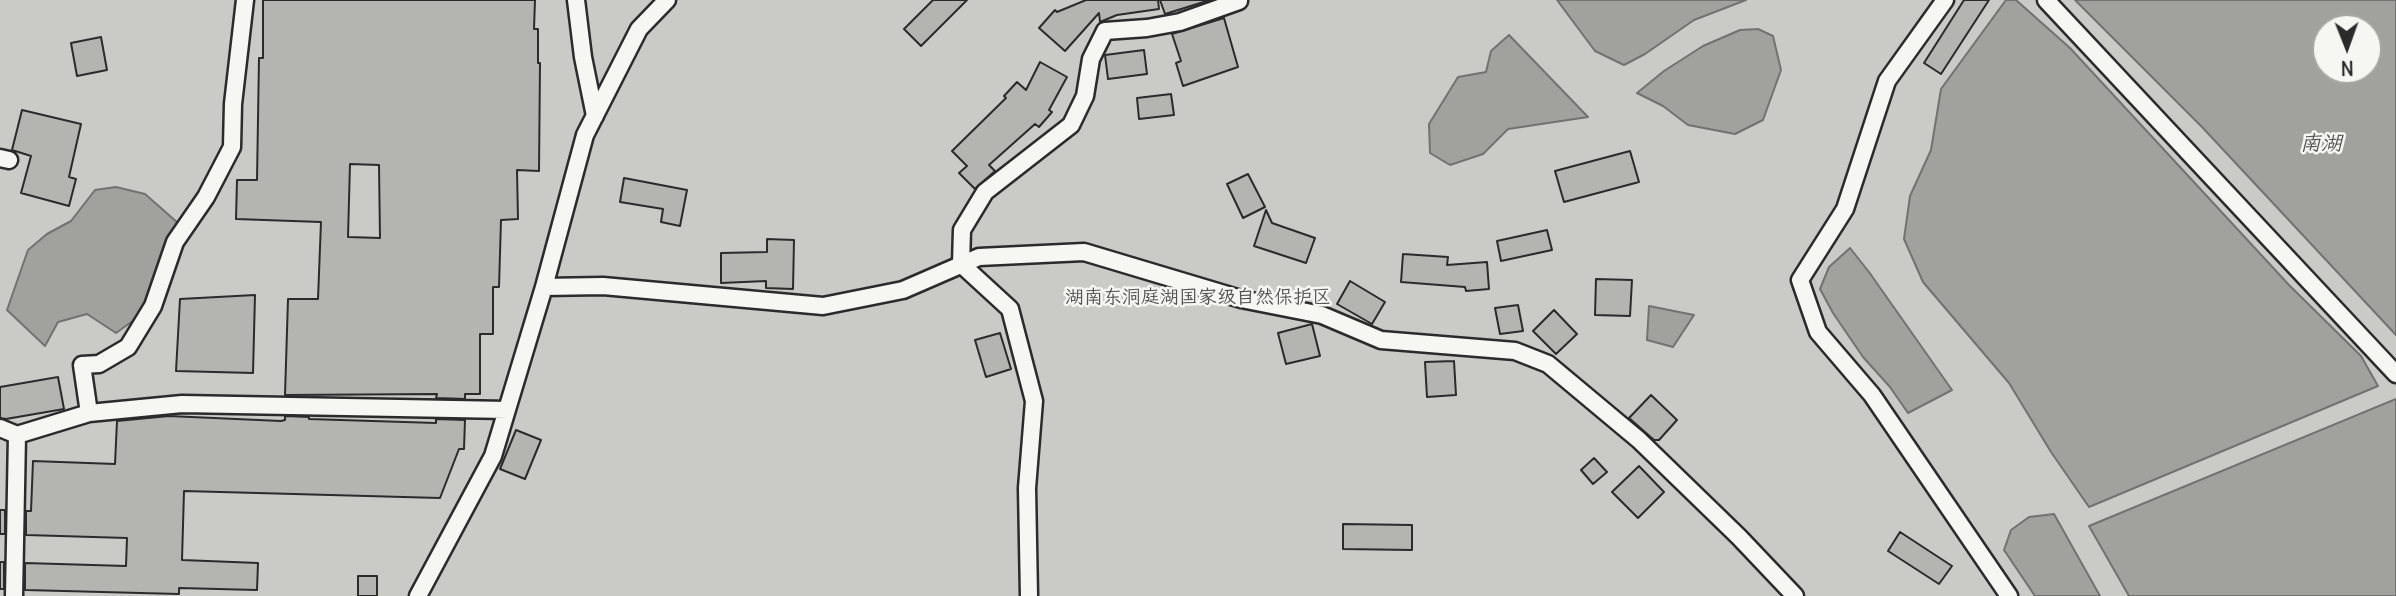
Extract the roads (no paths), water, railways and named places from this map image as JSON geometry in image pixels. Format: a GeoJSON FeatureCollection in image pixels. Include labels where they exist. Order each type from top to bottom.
{"type":"FeatureCollection","features":[{"type":"Feature","properties":{"kind":"street"},"geometry":{"type":"LineString","coordinates":[[89,413],[82,365],[99,364],[128,347],[153,306],[175,242],[206,197],[232,147],[233,104],[245,0]]}},
{"type":"Feature","properties":{"kind":"street"},"geometry":{"type":"LineString","coordinates":[[576,0],[583,57],[595,116]]}},
{"type":"Feature","properties":{"kind":"street"},"geometry":{"type":"LineString","coordinates":[[418,596],[493,456],[544,288],[585,135],[639,29],[667,0]]}},
{"type":"Feature","properties":{"kind":"street"},"geometry":{"type":"LineString","coordinates":[[1945,0],[1887,81],[1845,209],[1800,280],[1818,332],[1872,395],[2009,596]]}},
{"type":"Feature","properties":{"kind":"street"},"geometry":{"type":"LineString","coordinates":[[2046,0],[2396,374]]}},
{"type":"Feature","properties":{"kind":"street"},"geometry":{"type":"LineString","coordinates":[[1029,596],[1027,488],[1034,401],[1010,309],[961,264],[962,230],[985,192],[1071,125],[1085,96],[1091,59],[1105,32],[1180,22],[1239,1]]}},
{"type":"Feature","properties":{"kind":"street"},"geometry":{"type":"LineString","coordinates":[[544,288],[603,286],[822,306],[903,290],[979,257],[1084,252],[1241,299],[1322,315],[1381,340],[1515,351],[1548,364],[1639,440],[1740,537],[1795,596]]}},
{"type":"Feature","properties":{"kind":"street"},"geometry":{"type":"LineString","coordinates":[[0,428],[18,435],[89,413],[183,404],[507,410]]}},
{"type":"Feature","properties":{"kind":"street"},"geometry":{"type":"LineString","coordinates":[[14,596],[18,435]]}},
{"type":"Feature","properties":{"kind":"water"},"geometry":{"type":"Polygon","coordinates":[[[1557,0],[1746,0],[1694,20],[1645,54],[1624,65],[1595,51],[1557,0]]]}},
{"type":"Feature","properties":{"kind":"water"},"geometry":{"type":"Polygon","coordinates":[[[2006,0],[2016,0],[2070,48],[2289,285],[2361,356],[2378,386],[2089,507],[2051,452],[2009,383],[1923,282],[1904,239],[1910,196],[1931,150],[1941,89],[2006,0]]]}},
{"type":"Feature","properties":{"kind":"water","name":"南湖"},"geometry":{"type":"Polygon","coordinates":[[[2075,0],[2396,0],[2396,335],[2202,127],[2075,0]]]}},
{"type":"Feature","properties":{"kind":"water"},"geometry":{"type":"Polygon","coordinates":[[[1758,29],[1773,36],[1781,70],[1763,120],[1735,134],[1688,125],[1663,106],[1637,93],[1664,71],[1703,46],[1740,30],[1758,29]]]}},
{"type":"Feature","properties":{"kind":"water"},"geometry":{"type":"Polygon","coordinates":[[[1509,35],[1588,117],[1508,129],[1483,154],[1450,165],[1430,153],[1429,124],[1458,77],[1486,72],[1491,51],[1509,35]]]}},
{"type":"Feature","properties":{"kind":"water"},"geometry":{"type":"Polygon","coordinates":[[[116,187],[145,194],[178,223],[141,315],[116,333],[87,314],[58,322],[45,346],[7,310],[28,250],[47,234],[71,221],[95,190],[116,187]]]}},
{"type":"Feature","properties":{"kind":"water"},"geometry":{"type":"Polygon","coordinates":[[[1850,248],[1952,390],[1908,413],[1890,387],[1863,357],[1820,289],[1829,267],[1850,248]]]}},
{"type":"Feature","properties":{"kind":"water"},"geometry":{"type":"Polygon","coordinates":[[[1649,306],[1694,315],[1673,347],[1647,340],[1649,306]]]}},
{"type":"Feature","properties":{"kind":"water"},"geometry":{"type":"Polygon","coordinates":[[[2396,399],[2396,596],[2129,596],[2089,526],[2396,399]]]}},
{"type":"Feature","properties":{"kind":"water"},"geometry":{"type":"Polygon","coordinates":[[[2054,514],[2100,596],[2035,596],[2004,550],[2011,530],[2029,517],[2054,514]]]}},
{"type":"Feature","properties":{"kind":"park label","name":"湖南东洞庭湖国家级自然保护区"},"geometry":{"type":"Point","coordinates":[1198,298]}}]}
